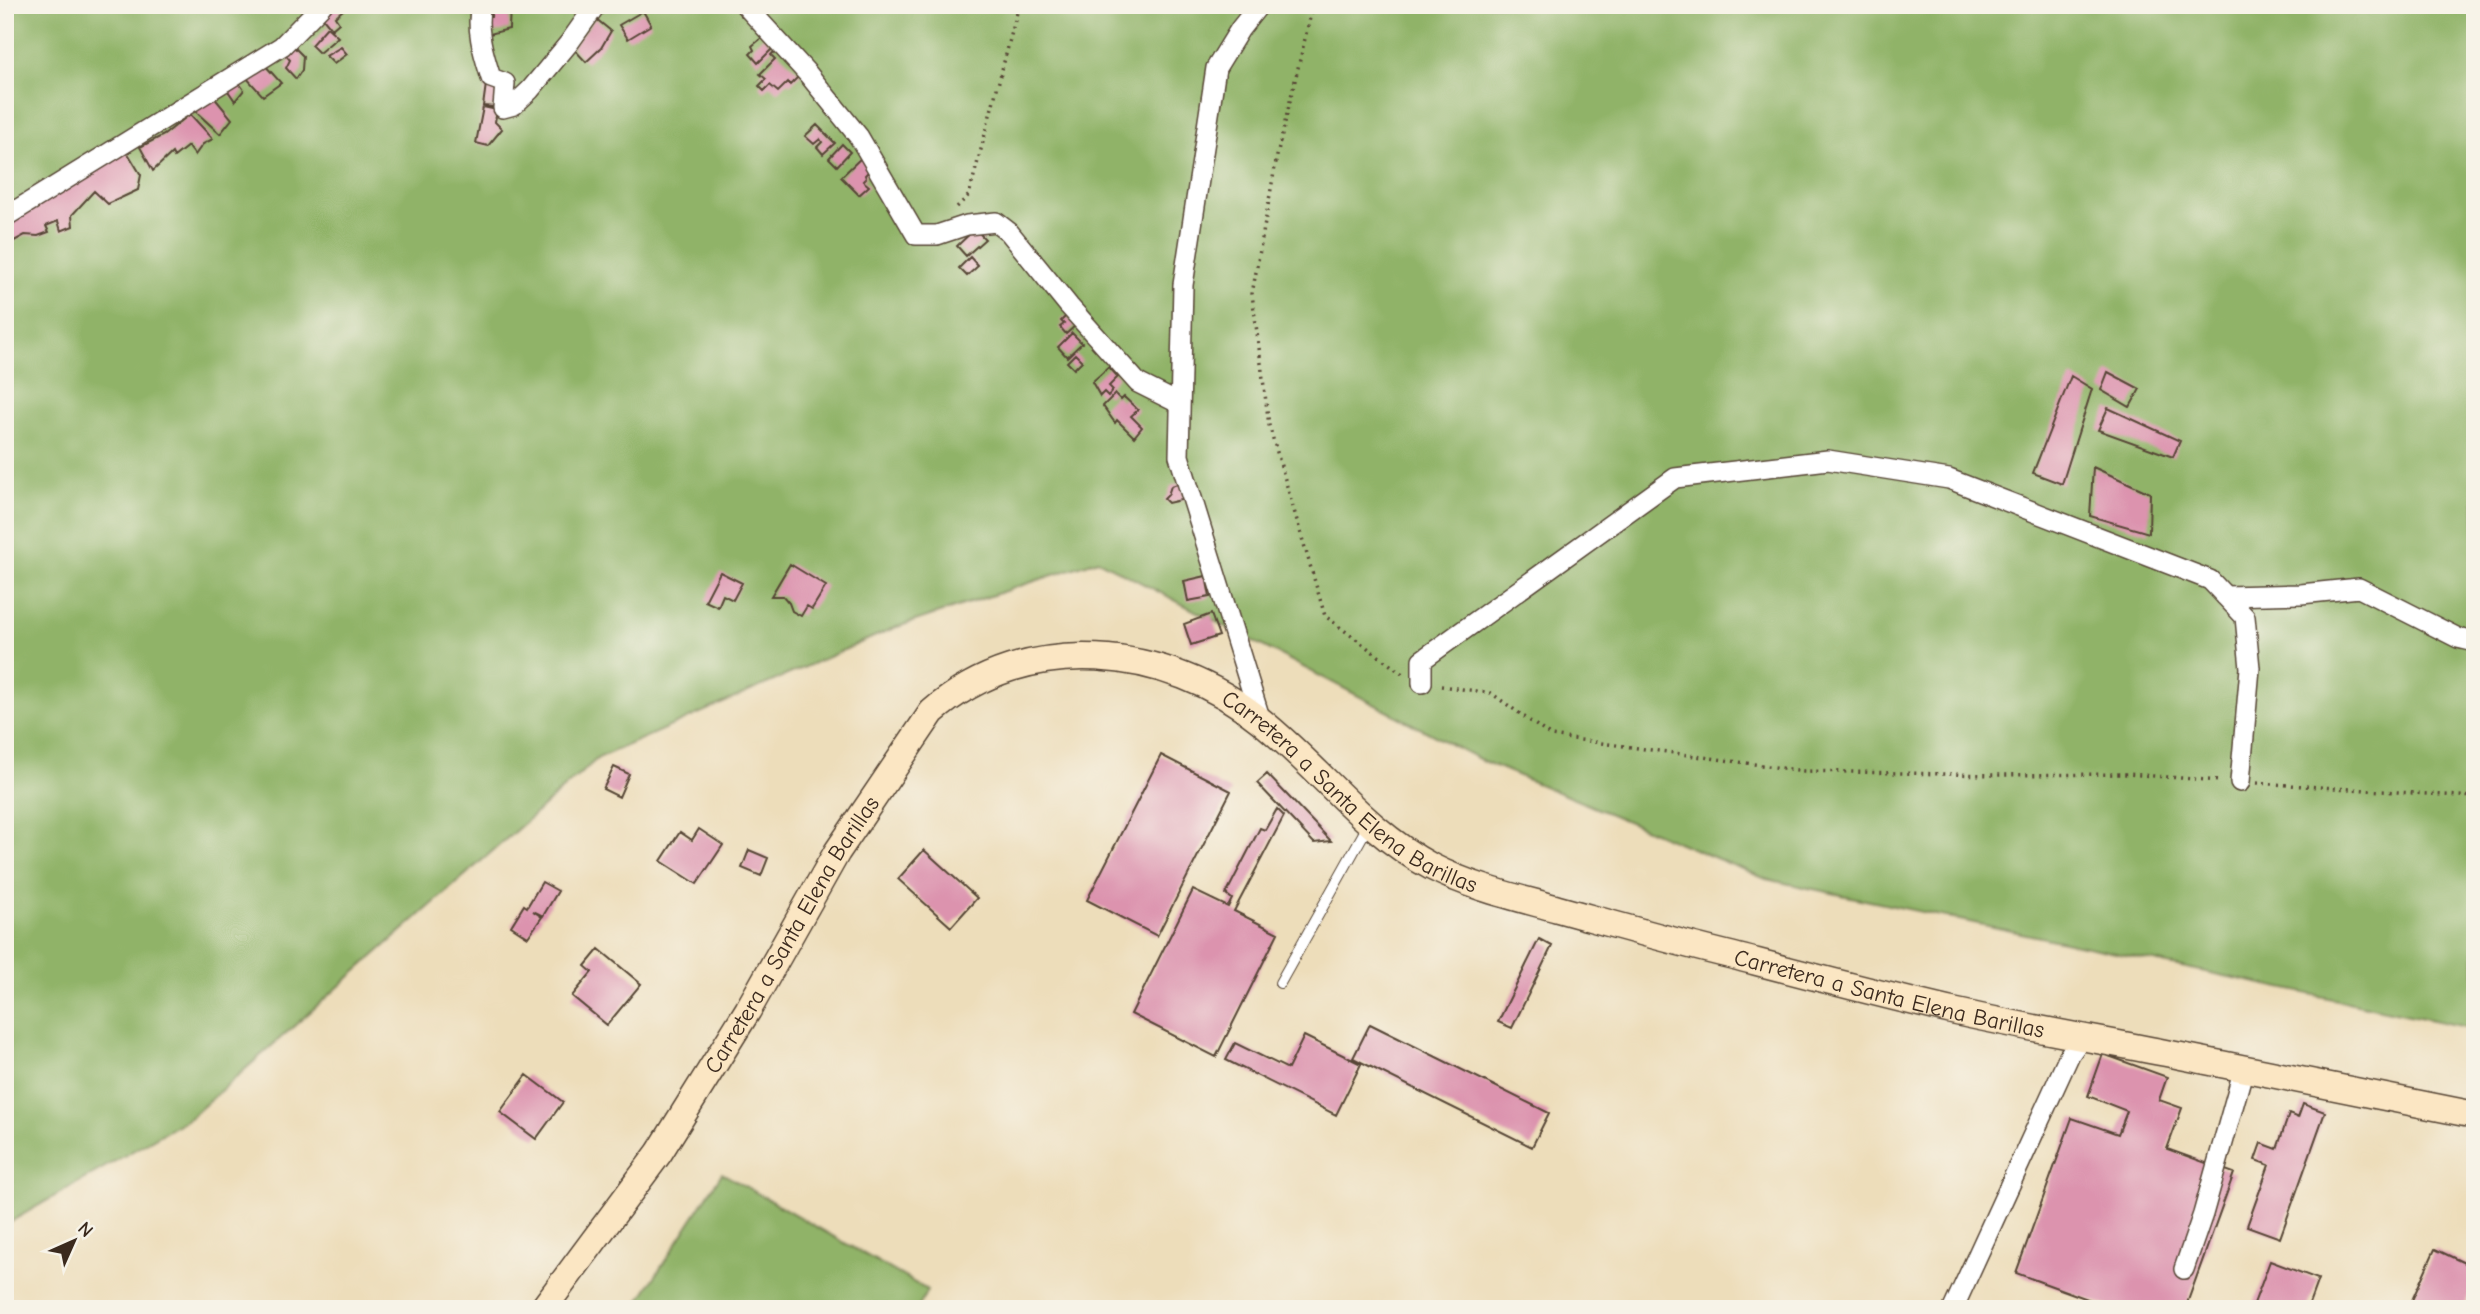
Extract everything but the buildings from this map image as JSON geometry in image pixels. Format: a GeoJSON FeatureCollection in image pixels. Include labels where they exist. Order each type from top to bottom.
{"type":"FeatureCollection","features":[{"type":"Feature","properties":{"kind":"main road","name":"Carretera a Santa Elena Barillas"},"geometry":{"type":"LineString","coordinates":[[543,1309],[659,1153],[748,1010],[837,852],[932,712],[954,694],[986,678],[1034,662],[1075,656],[1119,658],[1180,672],[1220,693],[1261,721],[1370,824],[1401,848],[1433,867],[1477,886],[1678,942],[1954,1011],[2475,1115]]}},
{"type":"Feature","properties":{"kind":"street"},"geometry":{"type":"LineString","coordinates":[[5,217],[282,46],[322,5]]}},
{"type":"Feature","properties":{"kind":"street"},"geometry":{"type":"LineString","coordinates":[[481,5],[481,47],[491,78],[505,83],[503,108],[514,105],[530,90],[596,5]]}},
{"type":"Feature","properties":{"kind":"street"},"geometry":{"type":"LineString","coordinates":[[745,5],[808,74],[859,137],[916,235],[937,235],[967,225],[996,222],[1009,232],[1069,306],[1138,383],[1180,404]]}},
{"type":"Feature","properties":{"kind":"street"},"geometry":{"type":"LineString","coordinates":[[1259,5],[1240,29],[1216,68],[1183,285],[1179,456],[1261,721]]}},
{"type":"Feature","properties":{"kind":"street"},"geometry":{"type":"LineString","coordinates":[[1422,683],[1422,660],[1675,478],[1828,460],[1949,479],[2210,580],[2245,617],[2250,668],[2240,782]]}},
{"type":"Feature","properties":{"kind":"street"},"geometry":{"type":"LineString","coordinates":[[2225,596],[2301,594],[2359,588],[2458,638],[2475,642]]}},
{"type":"Feature","properties":{"kind":"street"},"geometry":{"type":"LineString","coordinates":[[1953,1309],[2070,1054],[2082,1037]]}},
{"type":"Feature","properties":{"kind":"street"},"geometry":{"type":"LineString","coordinates":[[2184,1269],[2203,1214],[2244,1068]]}},
{"type":"Feature","properties":{"kind":"lane"},"geometry":{"type":"LineString","coordinates":[[1280,983],[1370,824]]}},
{"type":"Feature","properties":{"kind":"path"},"geometry":{"type":"LineString","coordinates":[[953,211],[969,195],[1019,5]]}},
{"type":"Feature","properties":{"kind":"path"},"geometry":{"type":"LineString","coordinates":[[1313,5],[1277,156],[1252,294],[1269,425],[1325,616],[1413,682],[1490,693],[1550,736],[1804,771],[1995,775],[2127,774],[2475,797]]}},
{"type":"Feature","properties":{"kind":"green space"},"geometry":{"type":"Polygon","coordinates":[[[5,5],[2475,5],[2475,1029],[1766,879],[1483,761],[1098,560],[894,628],[598,758],[191,1117],[5,1225],[5,5]]]}},
{"type":"Feature","properties":{"kind":"green space"},"geometry":{"type":"Polygon","coordinates":[[[722,1173],[927,1290],[918,1309],[634,1309],[722,1173]]]}}]}
